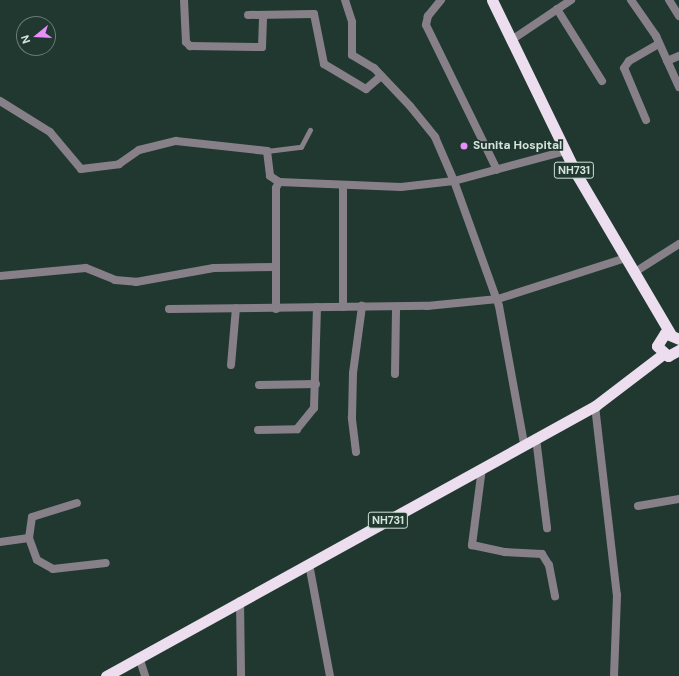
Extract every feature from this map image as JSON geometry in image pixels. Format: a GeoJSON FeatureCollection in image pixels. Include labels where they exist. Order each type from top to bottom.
{"type":"FeatureCollection","features":[{"type":"Feature","properties":{"kind":"highway","name":"NH731"},"geometry":{"type":"LineString","coordinates":[[492,0],[513,39],[565,151],[626,258],[675,336]]}},
{"type":"Feature","properties":{"kind":"highway"},"geometry":{"type":"LineString","coordinates":[[675,336],[658,340],[663,354],[673,356],[679,350]]}},
{"type":"Feature","properties":{"kind":"highway","name":"NH731"},"geometry":{"type":"LineString","coordinates":[[106,676],[595,406],[663,354]]}},
{"type":"Feature","properties":{"kind":"street"},"geometry":{"type":"LineString","coordinates":[[184,0],[186,42],[190,46],[262,47],[264,14]]}},
{"type":"Feature","properties":{"kind":"street"},"geometry":{"type":"LineString","coordinates":[[345,0],[352,22],[352,55],[381,76],[435,137],[454,181],[498,299],[524,444]]}},
{"type":"Feature","properties":{"kind":"street"},"geometry":{"type":"LineString","coordinates":[[441,0],[428,16],[426,25],[497,170]]}},
{"type":"Feature","properties":{"kind":"street"},"geometry":{"type":"LineString","coordinates":[[513,39],[571,0]]}},
{"type":"Feature","properties":{"kind":"street"},"geometry":{"type":"LineString","coordinates":[[631,0],[659,44],[679,87]]}},
{"type":"Feature","properties":{"kind":"street"},"geometry":{"type":"LineString","coordinates":[[669,0],[679,16]]}},
{"type":"Feature","properties":{"kind":"street"},"geometry":{"type":"LineString","coordinates":[[557,9],[602,81]]}},
{"type":"Feature","properties":{"kind":"street"},"geometry":{"type":"LineString","coordinates":[[248,15],[314,14],[324,64],[366,89],[381,76]]}},
{"type":"Feature","properties":{"kind":"street"},"geometry":{"type":"LineString","coordinates":[[646,120],[624,68],[629,61],[659,44]]}},
{"type":"Feature","properties":{"kind":"street"},"geometry":{"type":"LineString","coordinates":[[667,61],[679,56]]}},
{"type":"Feature","properties":{"kind":"street"},"geometry":{"type":"LineString","coordinates":[[0,101],[50,132],[81,169],[119,164],[135,152],[168,141],[267,151],[270,176],[279,182],[343,187],[401,187],[454,181],[565,151]]}},
{"type":"Feature","properties":{"kind":"street"},"geometry":{"type":"LineString","coordinates":[[276,309],[276,188],[279,182]]}},
{"type":"Feature","properties":{"kind":"street"},"geometry":{"type":"LineString","coordinates":[[343,187],[343,307]]}},
{"type":"Feature","properties":{"kind":"street"},"geometry":{"type":"LineString","coordinates":[[635,272],[679,244]]}},
{"type":"Feature","properties":{"kind":"street"},"geometry":{"type":"LineString","coordinates":[[169,310],[236,308],[276,309],[316,306],[396,307],[498,299],[626,258]]}},
{"type":"Feature","properties":{"kind":"street"},"geometry":{"type":"LineString","coordinates":[[0,276],[86,268],[115,280],[136,282],[214,268],[276,267]]}},
{"type":"Feature","properties":{"kind":"street"},"geometry":{"type":"LineString","coordinates":[[258,430],[297,429],[314,408],[316,384],[316,306]]}},
{"type":"Feature","properties":{"kind":"street"},"geometry":{"type":"LineString","coordinates":[[356,452],[352,417],[353,373],[362,306]]}},
{"type":"Feature","properties":{"kind":"street"},"geometry":{"type":"LineString","coordinates":[[395,374],[396,307]]}},
{"type":"Feature","properties":{"kind":"street"},"geometry":{"type":"LineString","coordinates":[[231,365],[236,308]]}},
{"type":"Feature","properties":{"kind":"street"},"geometry":{"type":"LineString","coordinates":[[259,385],[316,384]]}},
{"type":"Feature","properties":{"kind":"street"},"geometry":{"type":"LineString","coordinates":[[595,406],[617,595],[614,676]]}},
{"type":"Feature","properties":{"kind":"street"},"geometry":{"type":"LineString","coordinates":[[536,438],[547,528]]}},
{"type":"Feature","properties":{"kind":"street"},"geometry":{"type":"LineString","coordinates":[[482,468],[472,545],[505,552],[542,554],[549,566],[555,596]]}},
{"type":"Feature","properties":{"kind":"street"},"geometry":{"type":"LineString","coordinates":[[638,506],[679,499]]}},
{"type":"Feature","properties":{"kind":"street"},"geometry":{"type":"LineString","coordinates":[[77,503],[32,518],[29,538],[37,560],[53,569],[106,563]]}},
{"type":"Feature","properties":{"kind":"street"},"geometry":{"type":"LineString","coordinates":[[0,542],[29,538]]}},
{"type":"Feature","properties":{"kind":"street"},"geometry":{"type":"LineString","coordinates":[[309,564],[330,676]]}},
{"type":"Feature","properties":{"kind":"street"},"geometry":{"type":"LineString","coordinates":[[240,601],[241,676]]}},
{"type":"Feature","properties":{"kind":"street"},"geometry":{"type":"LineString","coordinates":[[139,657],[145,676]]}},
{"type":"Feature","properties":{"kind":"lane"},"geometry":{"type":"LineString","coordinates":[[267,151],[301,147],[310,130]]}},
{"type":"Feature","properties":{"kind":"place","name":"Sunita Hospital"},"geometry":{"type":"Point","coordinates":[464,146]}}]}
